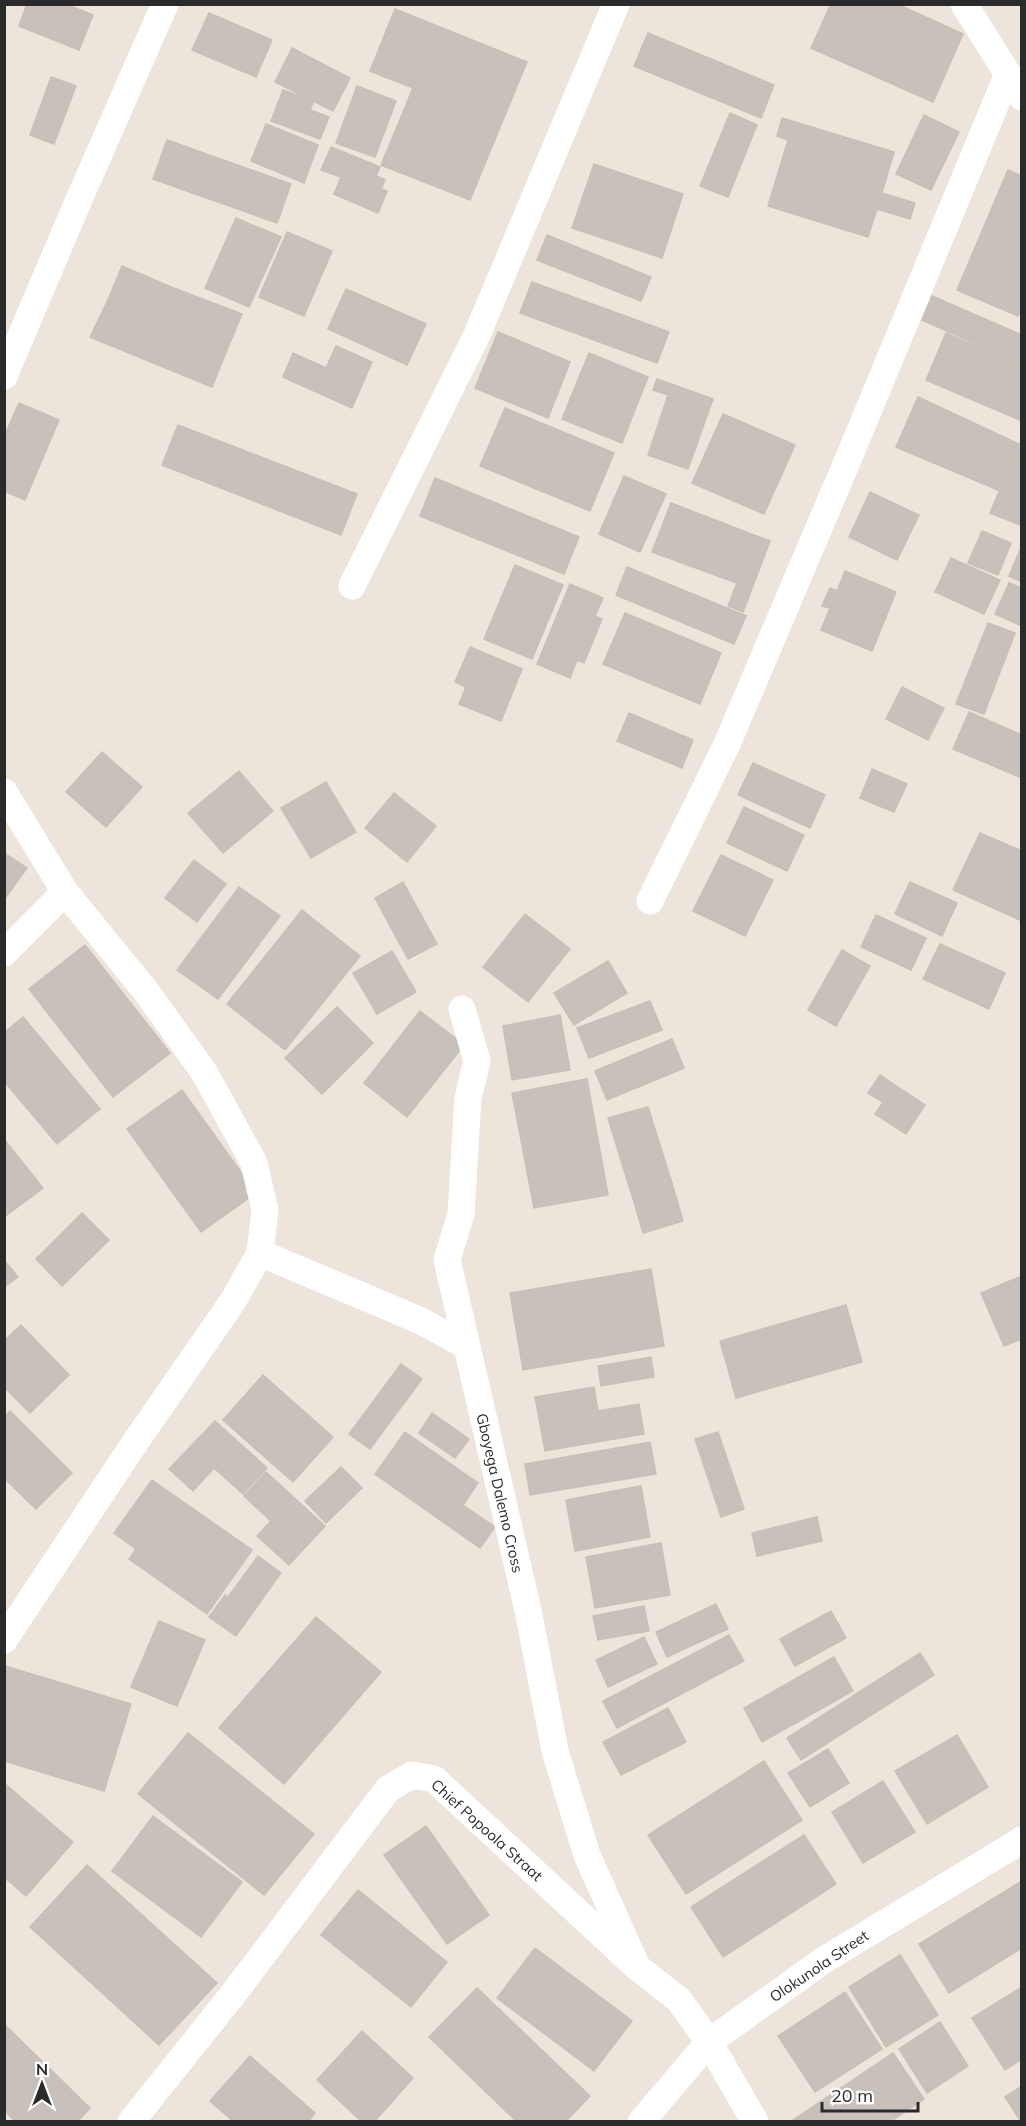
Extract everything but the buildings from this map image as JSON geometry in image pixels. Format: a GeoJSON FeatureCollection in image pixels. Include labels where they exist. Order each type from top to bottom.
{"type":"FeatureCollection","features":[{"type":"Feature","properties":{"kind":"street"},"geometry":{"type":"LineString","coordinates":[[4,376],[165,4]]}},
{"type":"Feature","properties":{"kind":"street"},"geometry":{"type":"LineString","coordinates":[[352,586],[476,337],[616,4]]}},
{"type":"Feature","properties":{"kind":"street"},"geometry":{"type":"LineString","coordinates":[[964,4],[1022,97]]}},
{"type":"Feature","properties":{"kind":"street"},"geometry":{"type":"LineString","coordinates":[[650,901],[727,744],[848,462],[1008,74]]}},
{"type":"Feature","properties":{"kind":"street"},"geometry":{"type":"LineString","coordinates":[[4,792],[65,892],[145,990],[204,1072],[254,1163],[265,1210],[260,1253],[233,1301],[134,1444],[4,1640]]}},
{"type":"Feature","properties":{"kind":"street"},"geometry":{"type":"LineString","coordinates":[[4,953],[65,892]]}},
{"type":"Feature","properties":{"kind":"street","name":"Gboyega Dalemo Cross"},"geometry":{"type":"LineString","coordinates":[[462,1009],[477,1061],[468,1098],[461,1214],[447,1260],[529,1615],[555,1751],[588,1855],[637,1967]]}},
{"type":"Feature","properties":{"kind":"street"},"geometry":{"type":"LineString","coordinates":[[260,1253],[419,1320],[465,1345]]}},
{"type":"Feature","properties":{"kind":"street","name":"Chief Popoola Straat"},"geometry":{"type":"LineString","coordinates":[[130,2121],[234,1993],[388,1789],[412,1775],[434,1779],[637,1967],[679,2000],[710,2042],[755,2121]]}},
{"type":"Feature","properties":{"kind":"street","name":"Olokunola Street"},"geometry":{"type":"LineString","coordinates":[[641,2121],[710,2042],[824,1960],[1022,1840]]}}]}
